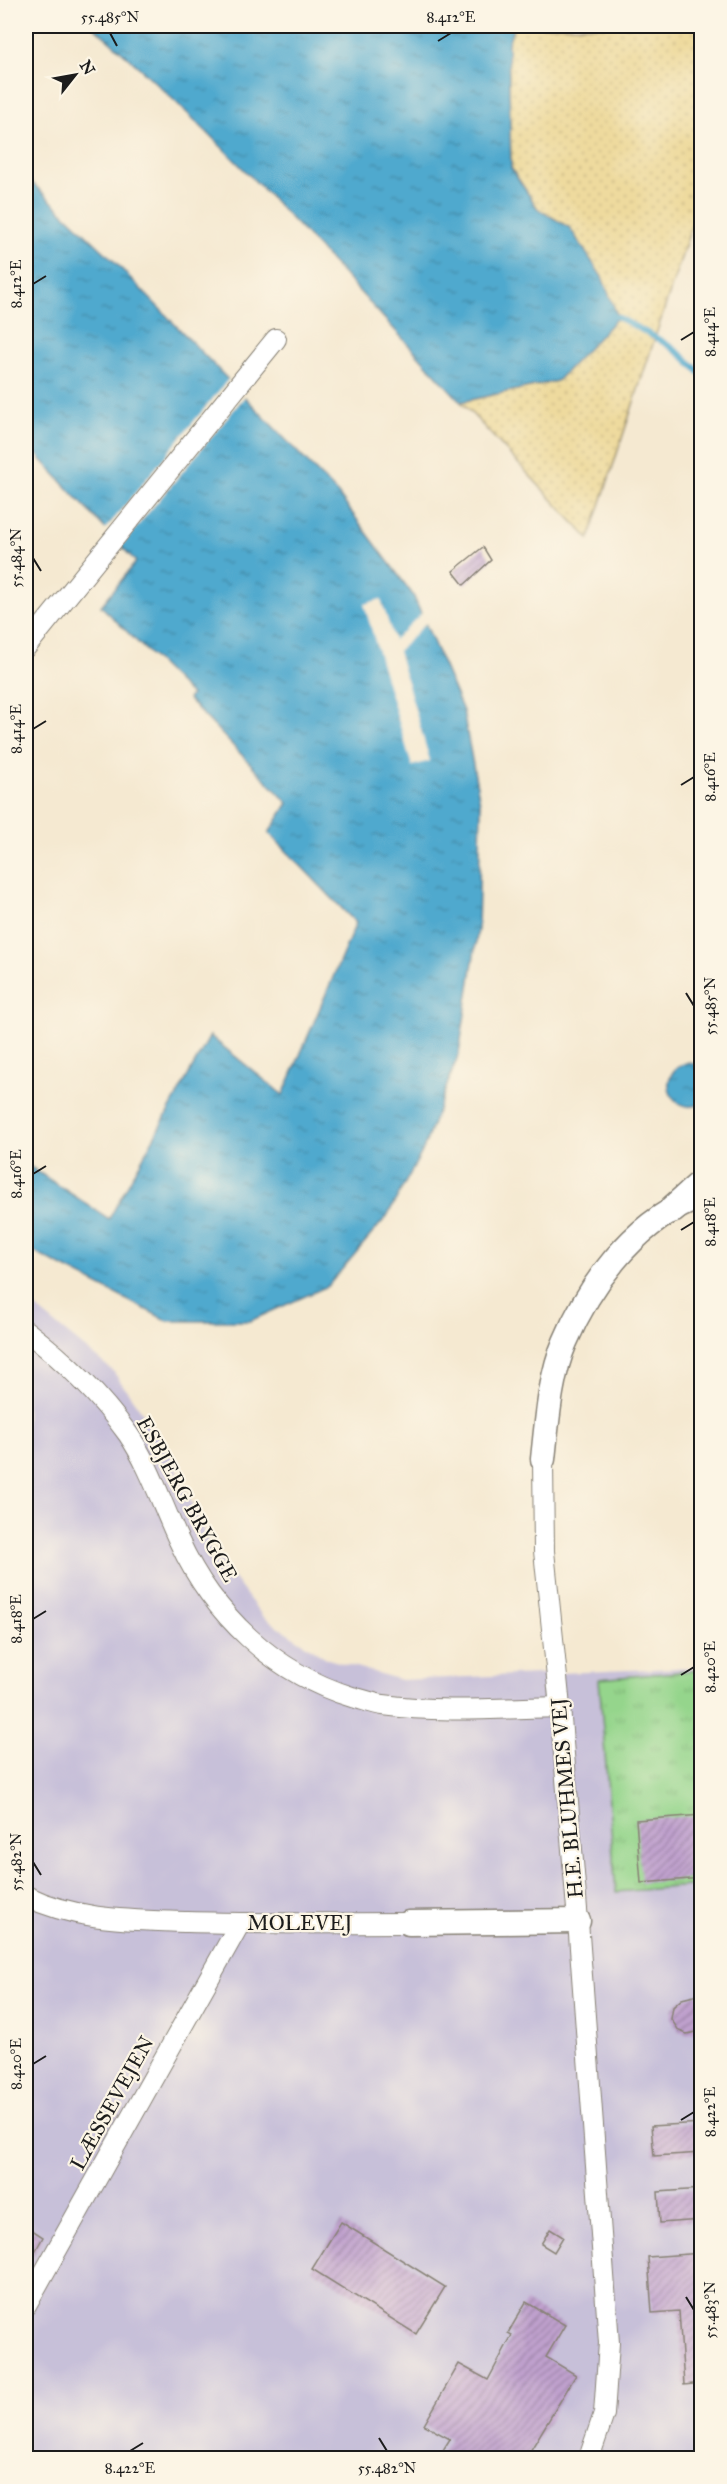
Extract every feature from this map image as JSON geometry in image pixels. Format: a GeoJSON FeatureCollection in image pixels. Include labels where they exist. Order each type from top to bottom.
{"type":"FeatureCollection","features":[{"type":"Feature","properties":{"kind":"main road"},"geometry":{"type":"LineString","coordinates":[[673,1209],[702,1183]]}},
{"type":"Feature","properties":{"kind":"street"},"geometry":{"type":"LineString","coordinates":[[26,646],[276,339]]}},
{"type":"Feature","properties":{"kind":"street","name":"H.E. BLUHMES VEJ"},"geometry":{"type":"LineString","coordinates":[[589,2458],[604,2414],[609,2343],[578,1921],[544,1551],[543,1459],[549,1404],[564,1344],[586,1301],[621,1253],[645,1229],[673,1209],[702,1197]]}},
{"type":"Feature","properties":{"kind":"street","name":"ESBJERG BRYGGE"},"geometry":{"type":"LineString","coordinates":[[26,1331],[50,1350],[93,1392],[129,1435],[158,1490],[179,1542],[205,1589],[240,1630],[281,1664],[329,1690],[381,1705],[441,1710],[560,1707]]}},
{"type":"Feature","properties":{"kind":"street","name":"MOLEVEJ"},"geometry":{"type":"LineString","coordinates":[[26,1896],[70,1913],[104,1919],[240,1923],[578,1921]]}},
{"type":"Feature","properties":{"kind":"street","name":"LÆSSEVEJEN"},"geometry":{"type":"LineString","coordinates":[[26,2305],[240,1923]]}},
{"type":"Feature","properties":{"kind":"shaded area"},"geometry":{"type":"Polygon","coordinates":[[[26,1300],[113,1371],[168,1449],[211,1548],[263,1617],[328,1659],[401,1680],[701,1667],[701,2458],[26,2458],[26,1300]]]}},
{"type":"Feature","properties":{"kind":"green space"},"geometry":{"type":"Polygon","coordinates":[[[701,1670],[701,1885],[616,1892],[599,1679],[701,1670]]]}},
{"type":"Feature","properties":{"kind":"sand"},"geometry":{"type":"Polygon","coordinates":[[[514,26],[701,26],[701,197],[589,539],[461,402],[557,381],[570,228],[538,209],[511,168],[508,43],[514,26]]]}},
{"type":"Feature","properties":{"kind":"water"},"geometry":{"type":"Polygon","coordinates":[[[93,26],[514,26],[508,43],[511,168],[538,209],[570,228],[602,277],[618,317],[557,381],[461,402],[236,161],[93,26]]]}},
{"type":"Feature","properties":{"kind":"water"},"geometry":{"type":"Polygon","coordinates":[[[26,177],[112,259],[338,494],[413,595],[463,711],[481,808],[478,929],[459,1053],[423,1150],[387,1216],[328,1286],[250,1321],[168,1321],[26,1248],[26,1164],[109,1219],[210,1036],[283,1095],[356,923],[269,833],[288,803],[188,699],[191,695],[101,606],[136,562],[26,443],[26,177]]]}},
{"type":"Feature","properties":{"kind":"water"},"geometry":{"type":"Polygon","coordinates":[[[689,1062],[701,1066],[701,1104],[690,1106],[674,1099],[669,1083],[671,1075],[678,1067],[689,1062]]]}},
{"type":"Feature","properties":{"kind":"pier"},"geometry":{"type":"Polygon","coordinates":[[[230,377],[247,394],[119,548],[104,531],[230,377]]]}},
{"type":"Feature","properties":{"kind":"pier"},"geometry":{"type":"Polygon","coordinates":[[[381,599],[394,640],[423,612],[428,621],[398,651],[430,761],[412,766],[364,604],[381,599]]]}},
{"type":"Feature","properties":{"kind":"building"},"geometry":{"type":"Polygon","coordinates":[[[483,547],[491,560],[464,585],[453,571],[483,547]]]}},
{"type":"Feature","properties":{"kind":"building"},"geometry":{"type":"Polygon","coordinates":[[[702,1815],[702,1878],[641,1883],[636,1820],[702,1815]]]}},
{"type":"Feature","properties":{"kind":"building"},"geometry":{"type":"Polygon","coordinates":[[[702,1994],[702,2031],[687,2034],[679,2031],[671,2019],[673,2007],[682,1999],[702,1994]]]}},
{"type":"Feature","properties":{"kind":"building"},"geometry":{"type":"Polygon","coordinates":[[[702,2123],[702,2153],[654,2156],[651,2126],[702,2123]]]}},
{"type":"Feature","properties":{"kind":"building"},"geometry":{"type":"Polygon","coordinates":[[[702,2189],[702,2220],[660,2223],[658,2192],[702,2189]]]}},
{"type":"Feature","properties":{"kind":"building"},"geometry":{"type":"Polygon","coordinates":[[[341,2222],[445,2287],[416,2334],[312,2269],[341,2222]]]}},
{"type":"Feature","properties":{"kind":"building"},"geometry":{"type":"Polygon","coordinates":[[[26,2226],[43,2237],[26,2268],[26,2226]]]}},
{"type":"Feature","properties":{"kind":"building"},"geometry":{"type":"Polygon","coordinates":[[[550,2229],[563,2237],[554,2252],[541,2244],[550,2229]]]}},
{"type":"Feature","properties":{"kind":"building"},"geometry":{"type":"Polygon","coordinates":[[[702,2253],[702,2383],[684,2385],[679,2311],[652,2313],[648,2257],[702,2253]]]}},
{"type":"Feature","properties":{"kind":"building"},"geometry":{"type":"Polygon","coordinates":[[[526,2302],[565,2325],[546,2357],[576,2375],[526,2458],[438,2458],[450,2439],[424,2425],[459,2364],[488,2380],[512,2335],[508,2333],[526,2302]]]}},
{"type":"Feature","properties":{"kind":"waterway"},"geometry":{"type":"LineString","coordinates":[[618,317],[672,348],[702,375]]}}]}
